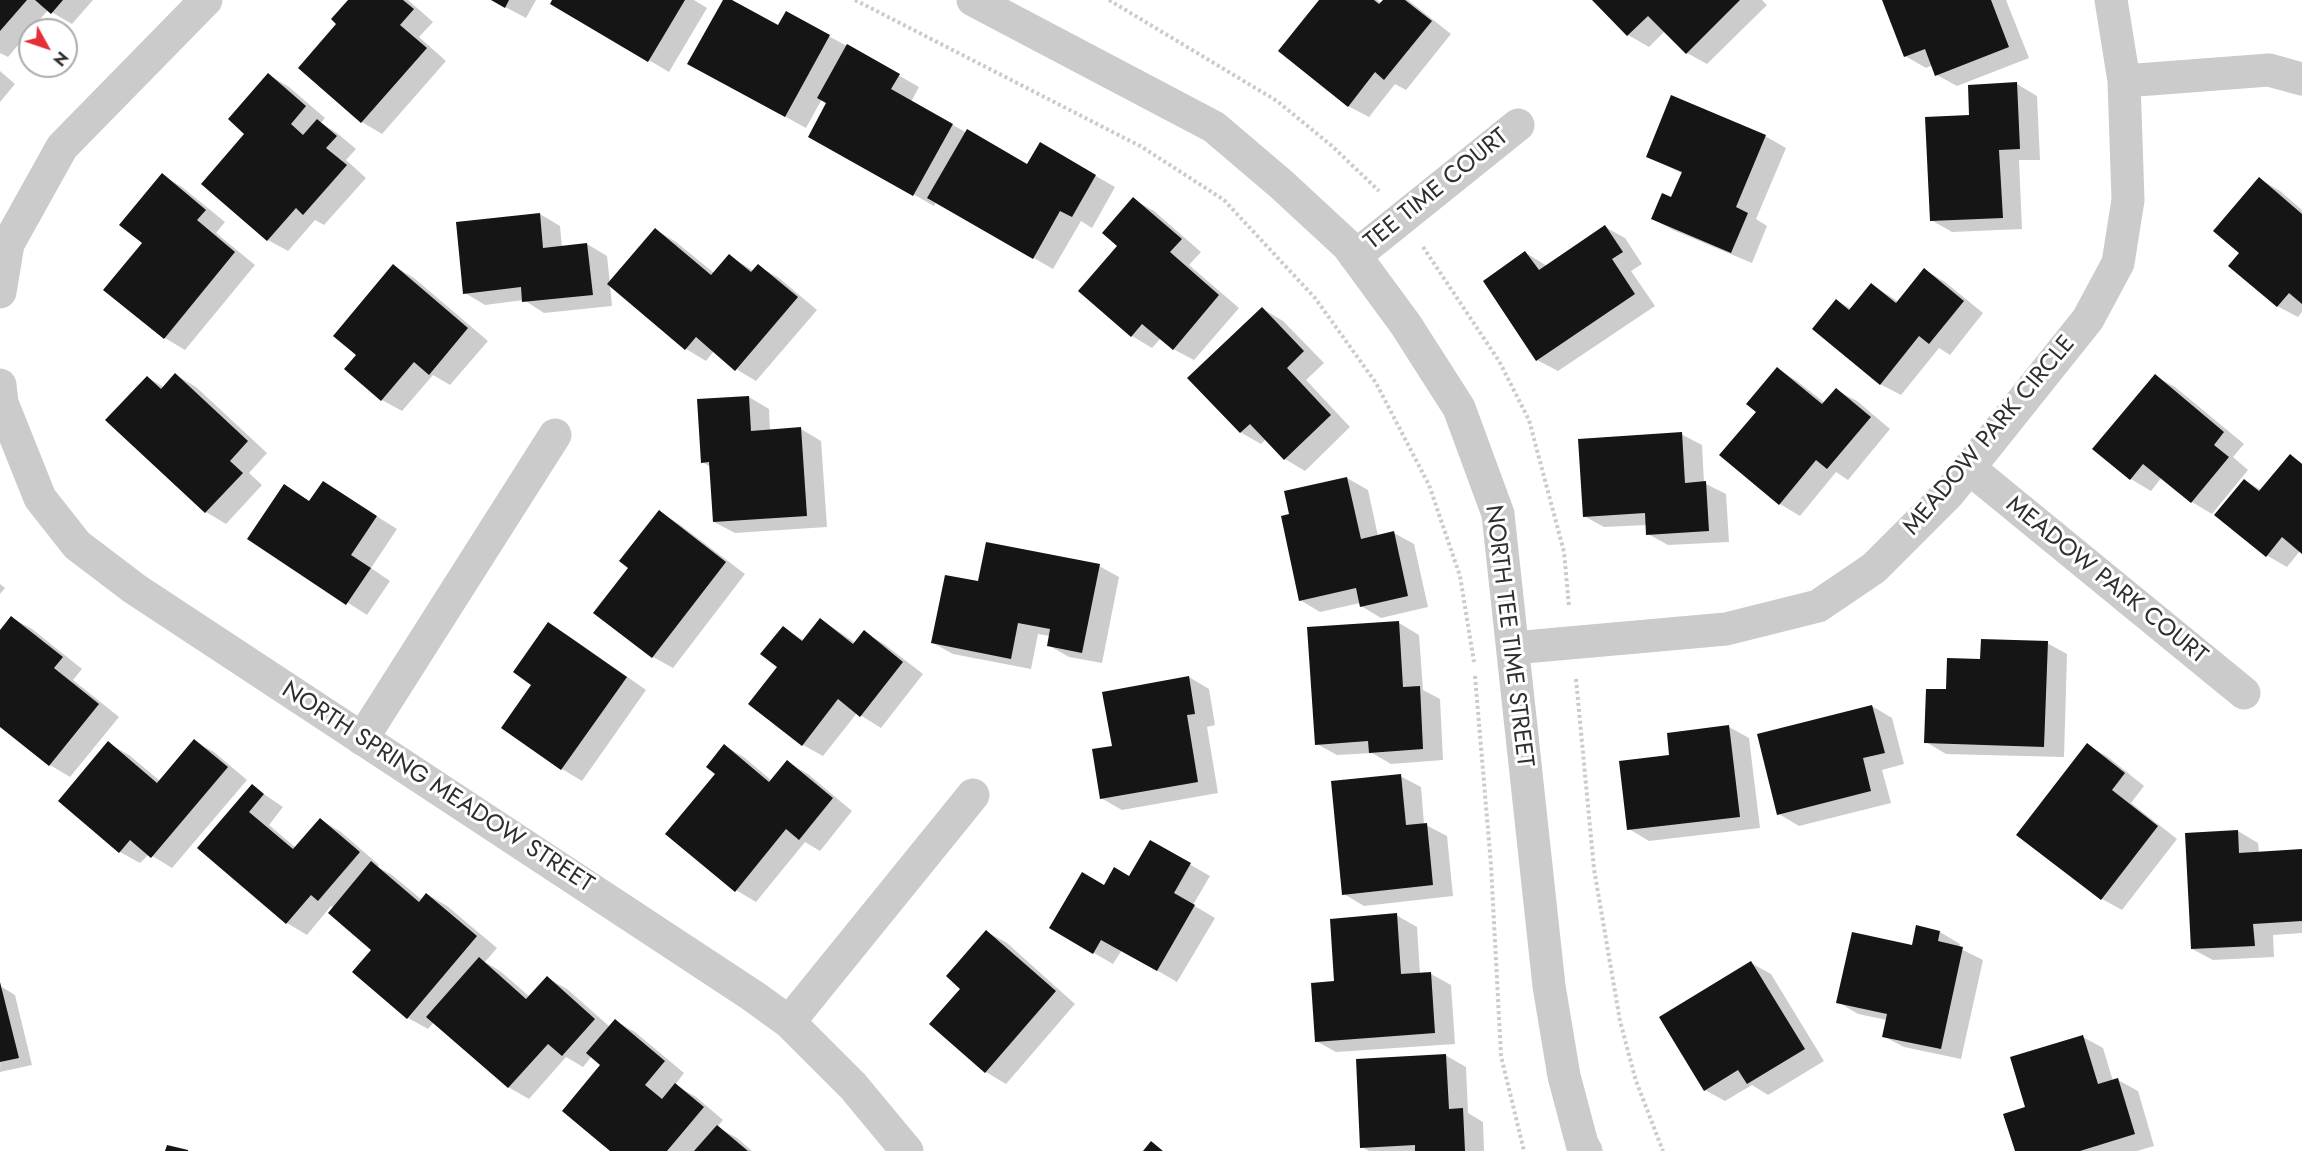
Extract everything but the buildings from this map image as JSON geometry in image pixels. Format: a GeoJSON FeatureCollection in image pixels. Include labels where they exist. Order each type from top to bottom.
{"type":"FeatureCollection","features":[{"type":"Feature","properties":{"kind":"street"},"geometry":{"type":"LineString","coordinates":[[0,292],[8,244],[62,147],[206,0]]}},
{"type":"Feature","properties":{"kind":"street","name":"NORTH TEE TIME STREET"},"geometry":{"type":"LineString","coordinates":[[973,0],[1214,127],[1281,184],[1348,246],[1406,325],[1459,408],[1498,514],[1549,986],[1564,1076],[1582,1144],[1586,1151]]}},
{"type":"Feature","properties":{"kind":"street","name":"MEADOW PARK CIRCLE"},"geometry":{"type":"LineString","coordinates":[[1513,648],[1726,629],[1818,606],[1874,568],[1949,493],[2088,320],[2118,263],[2128,200],[2124,81],[2111,0]]}},
{"type":"Feature","properties":{"kind":"street"},"geometry":{"type":"LineString","coordinates":[[2124,81],[2269,70],[2302,78]]}},
{"type":"Feature","properties":{"kind":"street","name":"TEE TIME COURT"},"geometry":{"type":"LineString","coordinates":[[1355,256],[1518,125]]}},
{"type":"Feature","properties":{"kind":"street","name":"NORTH SPRING MEADOW STREET"},"geometry":{"type":"LineString","coordinates":[[1,397],[40,498],[77,545],[135,589],[753,996],[789,1022],[853,1086],[907,1151]]}},
{"type":"Feature","properties":{"kind":"street"},"geometry":{"type":"LineString","coordinates":[[362,739],[555,435]]}},
{"type":"Feature","properties":{"kind":"street","name":"MEADOW PARK COURT"},"geometry":{"type":"LineString","coordinates":[[1969,468],[2244,693]]}},
{"type":"Feature","properties":{"kind":"street"},"geometry":{"type":"LineString","coordinates":[[789,1022],[973,795]]}},
{"type":"Feature","properties":{"kind":"path"},"geometry":{"type":"LineString","coordinates":[[855,0],[1142,147],[1224,200],[1315,298],[1376,383],[1429,485],[1460,576],[1475,676],[1491,865],[1501,1056],[1524,1151]]}}]}
